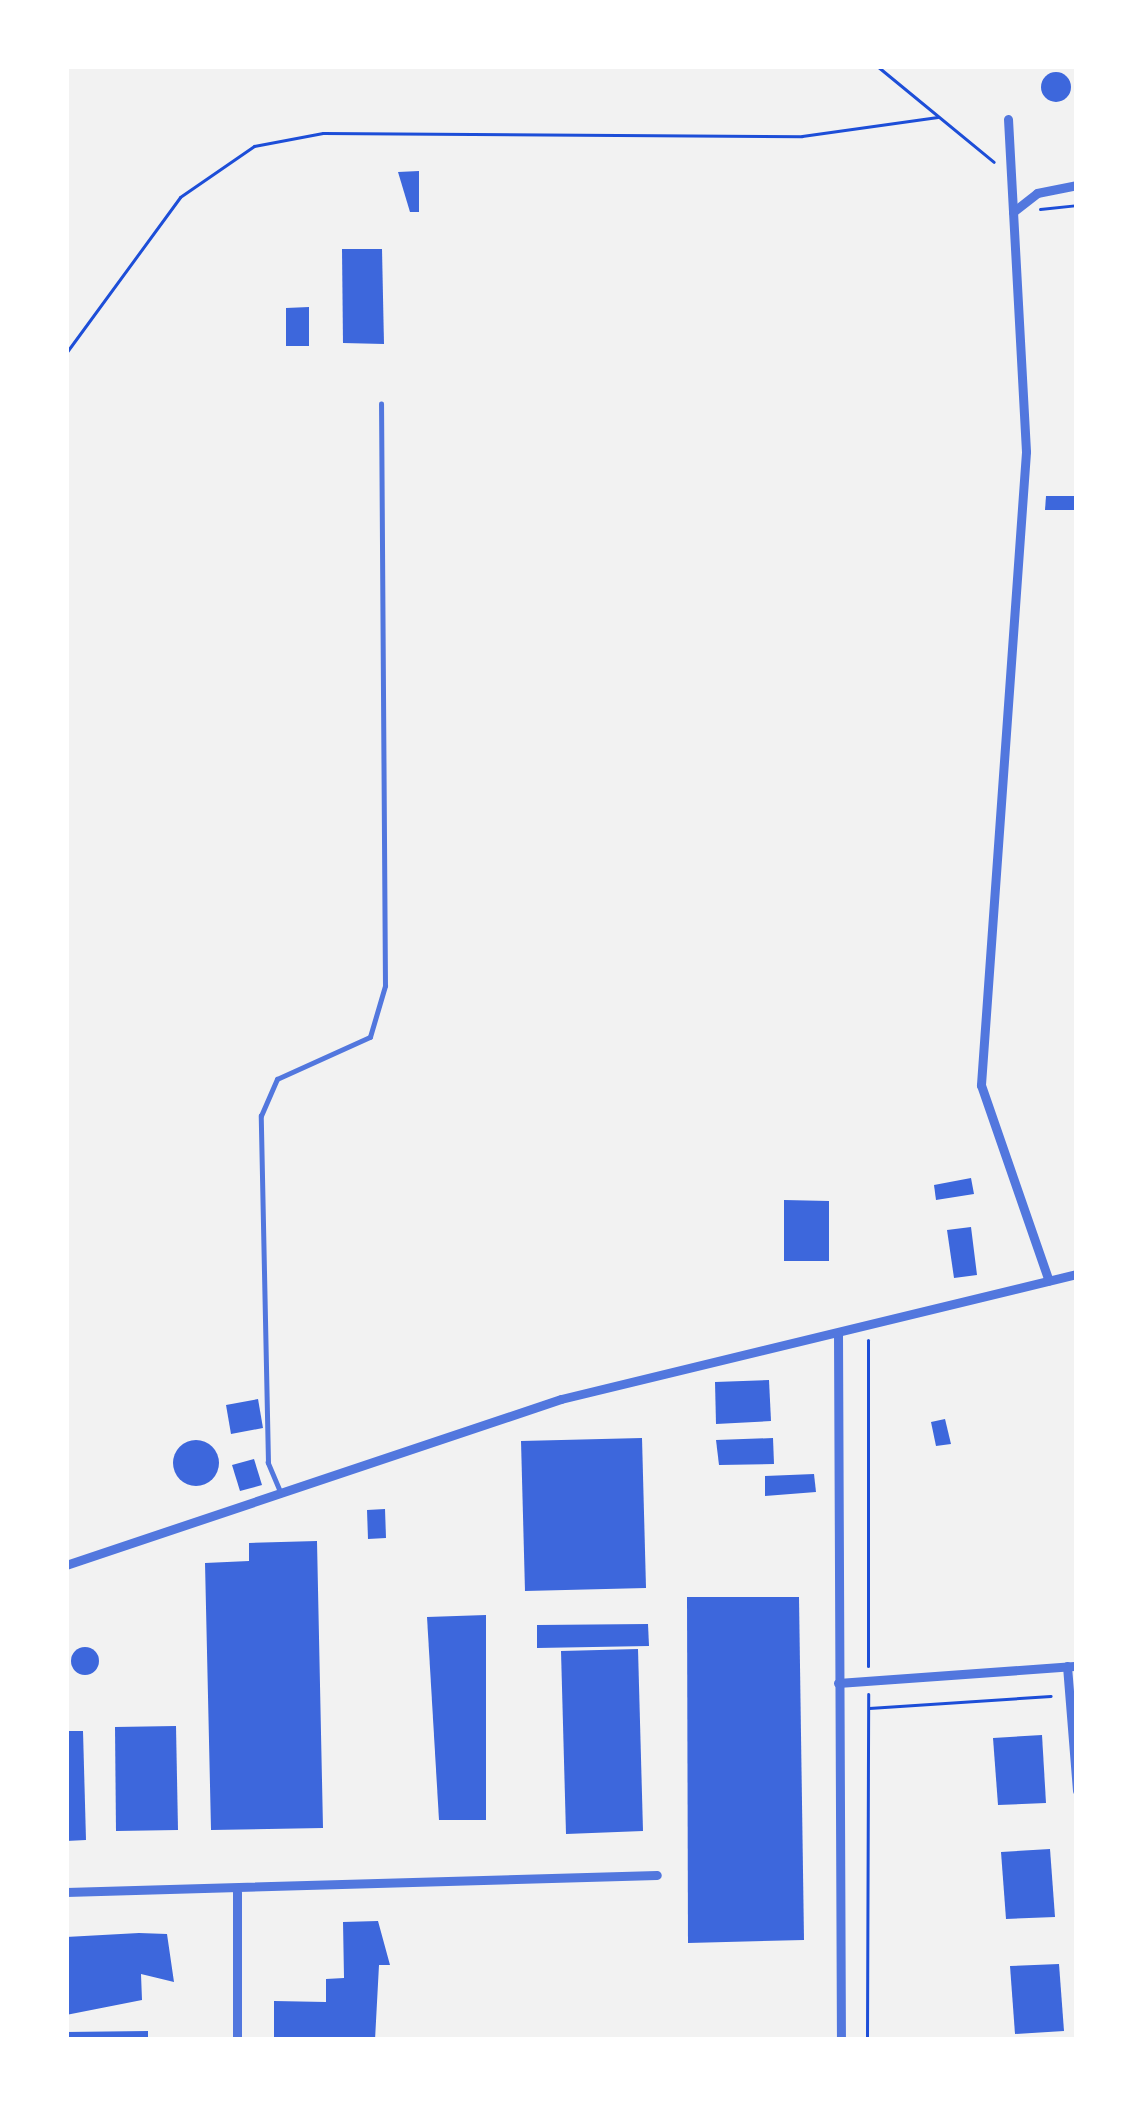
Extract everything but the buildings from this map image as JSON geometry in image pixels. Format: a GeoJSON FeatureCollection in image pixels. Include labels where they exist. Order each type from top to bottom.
{"type":"FeatureCollection","features":[{"type":"Feature","properties":{"kind":"street"},"geometry":{"type":"LineString","coordinates":[[1008,118],[1025,452],[981,1085],[1049,1281]]}},
{"type":"Feature","properties":{"kind":"street"},"geometry":{"type":"LineString","coordinates":[[1012,212],[1036,193],[1077,185]]}},
{"type":"Feature","properties":{"kind":"street"},"geometry":{"type":"LineString","coordinates":[[66,1564],[561,1399],[1077,1274]]}},
{"type":"Feature","properties":{"kind":"street"},"geometry":{"type":"LineString","coordinates":[[838,1333],[841,2040]]}},
{"type":"Feature","properties":{"kind":"street"},"geometry":{"type":"LineString","coordinates":[[838,1683],[1072,1666],[1068,1694],[1077,1791]]}},
{"type":"Feature","properties":{"kind":"street"},"geometry":{"type":"LineString","coordinates":[[66,1892],[237,1892],[657,1875]]}},
{"type":"Feature","properties":{"kind":"street"},"geometry":{"type":"LineString","coordinates":[[236,2040],[237,1892]]}},
{"type":"Feature","properties":{"kind":"lane"},"geometry":{"type":"LineString","coordinates":[[281,1494],[268,1463],[261,1116],[277,1079],[370,1036],[385,986],[381,404]]}},
{"type":"Feature","properties":{"kind":"path"},"geometry":{"type":"LineString","coordinates":[[877,66],[997,165]]}},
{"type":"Feature","properties":{"kind":"path"},"geometry":{"type":"LineString","coordinates":[[66,353],[180,197],[254,146],[323,133],[802,136],[938,117]]}},
{"type":"Feature","properties":{"kind":"path"},"geometry":{"type":"LineString","coordinates":[[1012,212],[1077,205]]}},
{"type":"Feature","properties":{"kind":"path"},"geometry":{"type":"LineString","coordinates":[[867,2040],[868,1322]]}},
{"type":"Feature","properties":{"kind":"path"},"geometry":{"type":"LineString","coordinates":[[867,1708],[1068,1694]]}}]}
